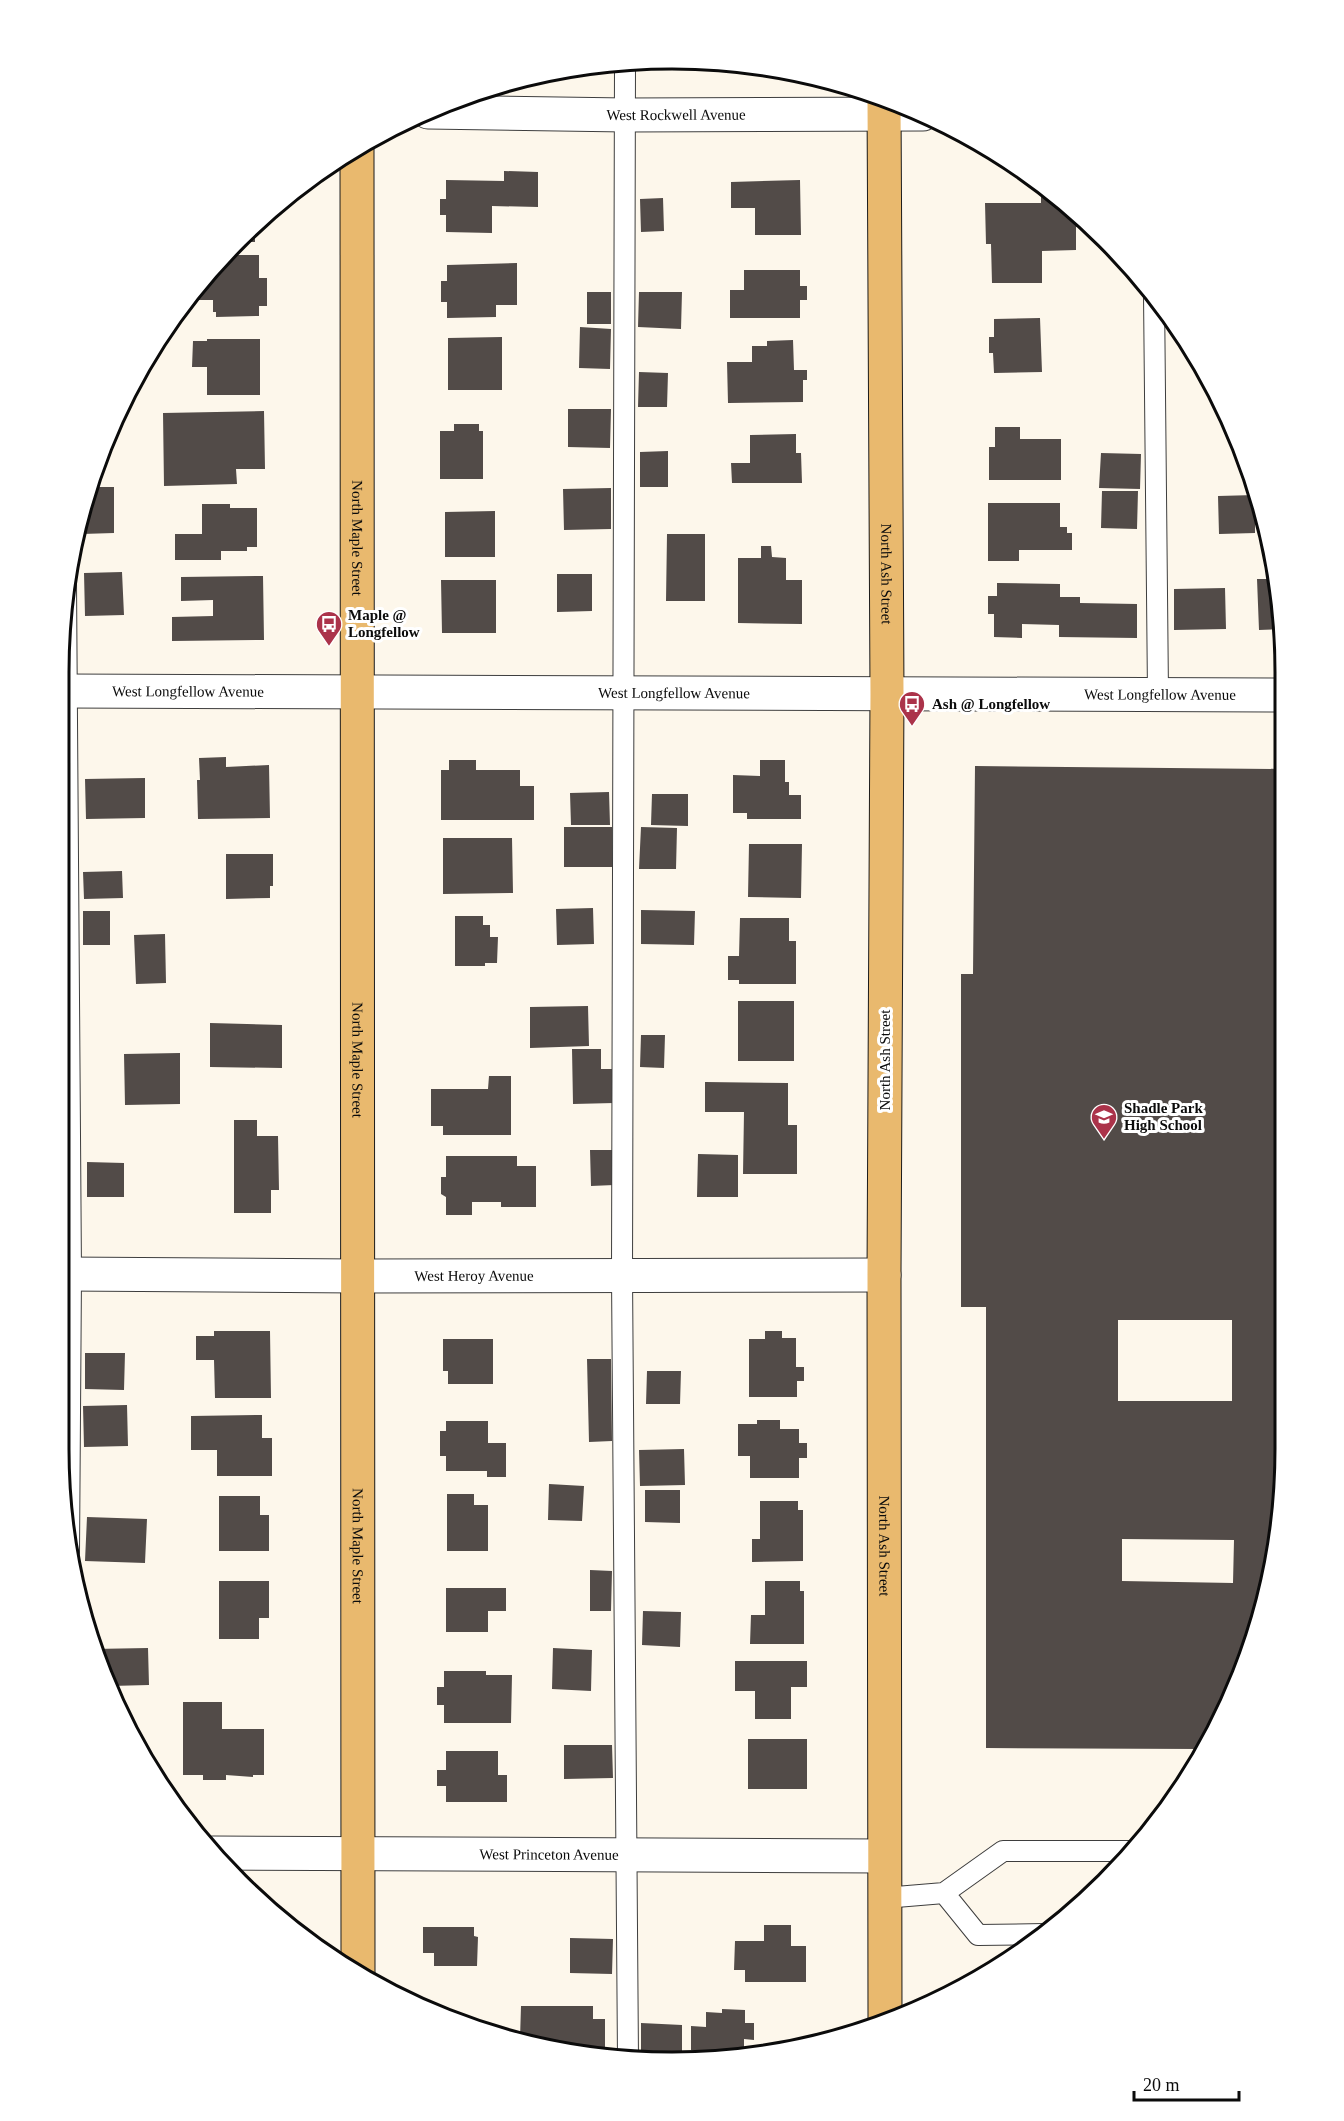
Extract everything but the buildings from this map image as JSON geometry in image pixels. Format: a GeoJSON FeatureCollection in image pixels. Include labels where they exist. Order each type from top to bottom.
{"type":"FeatureCollection","features":[{"type":"Feature","properties":{"kind":"main road","name":"North Ash Street"},"geometry":{"type":"LineString","coordinates":[[884,108],[887,694],[884,1275],[885,2013]]}},
{"type":"Feature","properties":{"kind":"main road","name":"North Maple Street"},"geometry":{"type":"LineString","coordinates":[[357,159],[358,1963]]}},
{"type":"Feature","properties":{"kind":"street","name":"West Rockwell Avenue"},"geometry":{"type":"LineString","coordinates":[[448,112],[626,115],[882,107]]}},
{"type":"Feature","properties":{"kind":"street","name":"West Longfellow Avenue"},"geometry":{"type":"LineString","coordinates":[[69,691],[1275,695]]}},
{"type":"Feature","properties":{"kind":"street","name":"West Heroy Avenue"},"geometry":{"type":"LineString","coordinates":[[69,1274],[884,1275]]}},
{"type":"Feature","properties":{"kind":"street","name":"West Princeton Avenue"},"geometry":{"type":"LineString","coordinates":[[225,1853],[884,1856]]}},
{"type":"Feature","properties":{"kind":"lane"},"geometry":{"type":"LineString","coordinates":[[625,71],[622,1275],[628,2050]]}},
{"type":"Feature","properties":{"kind":"lane"},"geometry":{"type":"LineString","coordinates":[[1154,311],[1158,694]]}},
{"type":"Feature","properties":{"kind":"lane"},"geometry":{"type":"LineString","coordinates":[[884,1898],[944,1893],[1003,1851],[1121,1851]]}},
{"type":"Feature","properties":{"kind":"lane"},"geometry":{"type":"LineString","coordinates":[[944,1893],[978,1935],[1029,1934]]}},
{"type":"Feature","properties":{"kind":"place","name":"Maple @ Longfellow"},"geometry":{"type":"Point","coordinates":[329,647]}},
{"type":"Feature","properties":{"kind":"place","name":"Ash @ Longfellow"},"geometry":{"type":"Point","coordinates":[912,727]}},
{"type":"Feature","properties":{"kind":"place","name":"Shadle Park High School"},"geometry":{"type":"Point","coordinates":[1104,1140]}}]}
